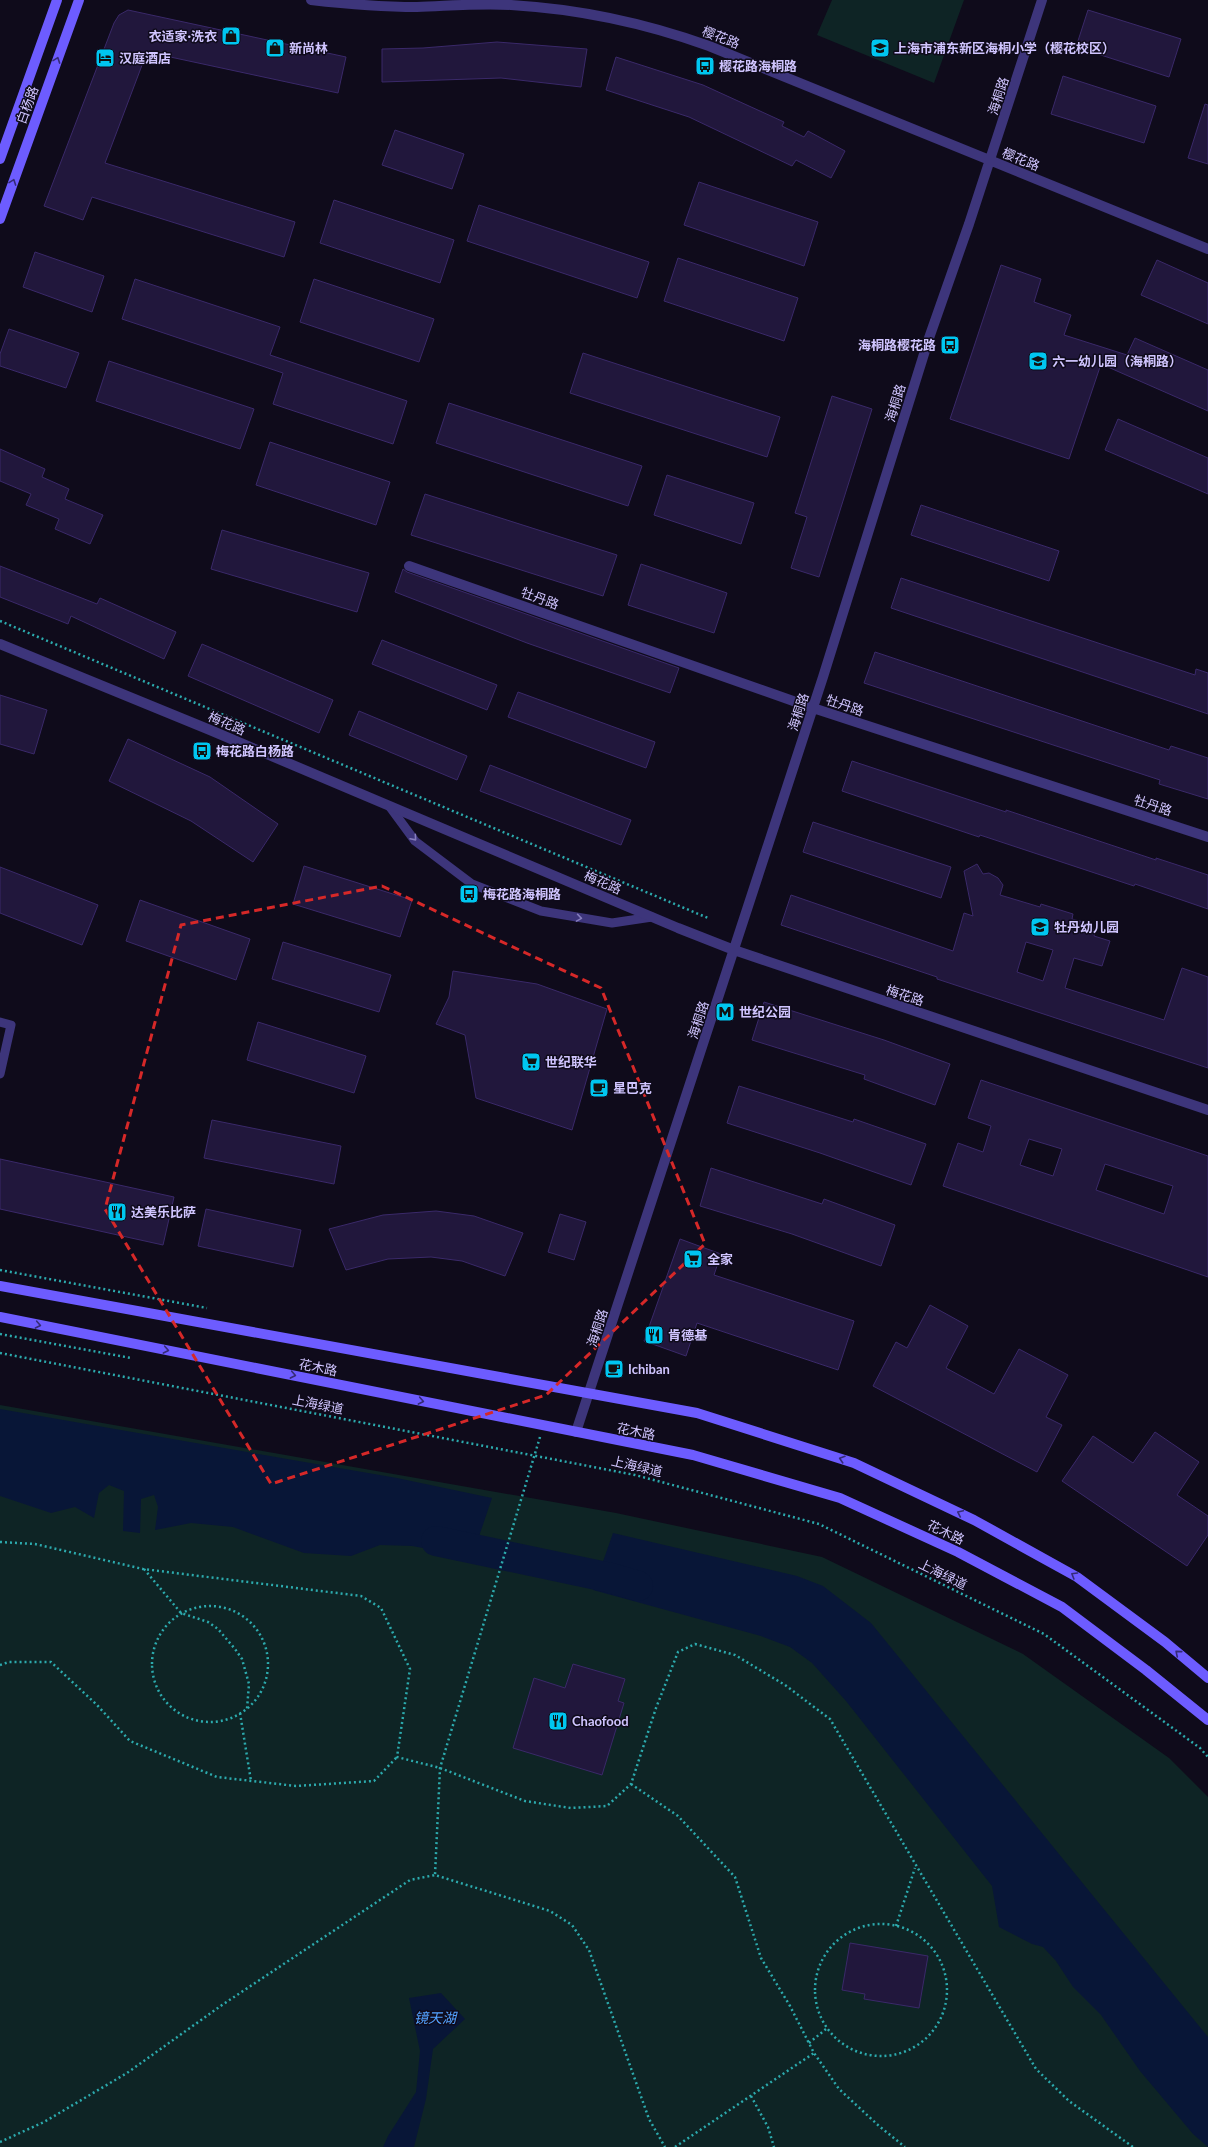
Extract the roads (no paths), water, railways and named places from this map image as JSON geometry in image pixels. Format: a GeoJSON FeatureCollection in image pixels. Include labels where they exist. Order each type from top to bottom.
{"type":"FeatureCollection","features":[{"type":"Feature","properties":{"kind":"main road","name":"白杨路"},"geometry":{"type":"LineString","coordinates":[[0,159],[57,0]]}},
{"type":"Feature","properties":{"kind":"main road","name":"白杨路"},"geometry":{"type":"LineString","coordinates":[[0,219],[79,0]]}},
{"type":"Feature","properties":{"kind":"main road","name":"花木路"},"geometry":{"type":"LineString","coordinates":[[0,1286],[697,1413],[854,1463],[974,1520],[1077,1577],[1165,1642],[1208,1678]]}},
{"type":"Feature","properties":{"kind":"main road","name":"花木路"},"geometry":{"type":"LineString","coordinates":[[0,1317],[693,1455],[840,1498],[958,1552],[1062,1607],[1146,1670],[1208,1720]]}},
{"type":"Feature","properties":{"kind":"street","name":"樱花路"},"geometry":{"type":"LineString","coordinates":[[311,0],[362,5],[415,7],[510,5],[576,12],[643,25],[709,46],[1208,249]]}},
{"type":"Feature","properties":{"kind":"street","name":"海桐路"},"geometry":{"type":"LineString","coordinates":[[576,1432],[813,708],[929,338],[990,161],[1042,0]]}},
{"type":"Feature","properties":{"kind":"street","name":"牡丹路"},"geometry":{"type":"LineString","coordinates":[[409,566],[813,708],[1208,837]]}},
{"type":"Feature","properties":{"kind":"street","name":"梅花路"},"geometry":{"type":"LineString","coordinates":[[0,644],[217,733],[652,917],[734,950],[1208,1110]]}},
{"type":"Feature","properties":{"kind":"lane"},"geometry":{"type":"LineString","coordinates":[[390,807],[416,841],[472,884],[541,911],[612,923],[652,917]]}},
{"type":"Feature","properties":{"kind":"lane"},"geometry":{"type":"LineString","coordinates":[[0,1022],[10,1025],[0,1074]]}},
{"type":"Feature","properties":{"kind":"water"},"geometry":{"type":"Polygon","coordinates":[[[0,1409],[397,1478],[492,1498],[472,1557],[412,1546],[380,1545],[351,1556],[304,1553],[233,1527],[191,1523],[155,1530],[158,1507],[154,1495],[141,1499],[140,1533],[123,1531],[124,1491],[109,1485],[99,1493],[94,1518],[75,1507],[51,1513],[0,1496],[0,1409]]]}},
{"type":"Feature","properties":{"kind":"water"},"geometry":{"type":"Polygon","coordinates":[[[613,1533],[797,1576],[823,1586],[871,1623],[1208,2037],[1208,2147],[1193,2134],[1140,2071],[1101,2015],[1073,1987],[1056,1961],[1043,1947],[1032,1944],[999,1927],[992,1886],[846,1701],[812,1663],[790,1647],[761,1636],[593,1590],[613,1533]]]}},
{"type":"Feature","properties":{"kind":"water","name":"镜天湖"},"geometry":{"type":"Polygon","coordinates":[[[441,1993],[465,2019],[433,2049],[426,2099],[414,2147],[383,2147],[388,2136],[416,2092],[420,2051],[409,1998],[441,1993]]]}},
{"type":"Feature","properties":{"kind":"waterway"},"geometry":{"type":"LineString","coordinates":[[436,1541],[611,1578],[638,1586]]}},
{"type":"Feature","properties":{"kind":"place","name":"衣适家·洗衣"},"geometry":{"type":"Point","coordinates":[231,36]}},
{"type":"Feature","properties":{"kind":"place","name":"新尚林"},"geometry":{"type":"Point","coordinates":[275,48]}},
{"type":"Feature","properties":{"kind":"place","name":"上海市浦东新区海桐小学（樱花校区）"},"geometry":{"type":"Point","coordinates":[880,48]}},
{"type":"Feature","properties":{"kind":"place","name":"汉庭酒店"},"geometry":{"type":"Point","coordinates":[105,58]}},
{"type":"Feature","properties":{"kind":"place","name":"樱花路海桐路"},"geometry":{"type":"Point","coordinates":[705,66]}},
{"type":"Feature","properties":{"kind":"place","name":"海桐路樱花路"},"geometry":{"type":"Point","coordinates":[950,345]}},
{"type":"Feature","properties":{"kind":"place","name":"六一幼儿园（海桐路）"},"geometry":{"type":"Point","coordinates":[1038,361]}},
{"type":"Feature","properties":{"kind":"place","name":"梅花路白杨路"},"geometry":{"type":"Point","coordinates":[202,751]}},
{"type":"Feature","properties":{"kind":"place","name":"梅花路海桐路"},"geometry":{"type":"Point","coordinates":[469,894]}},
{"type":"Feature","properties":{"kind":"place","name":"牡丹幼儿园"},"geometry":{"type":"Point","coordinates":[1040,927]}},
{"type":"Feature","properties":{"kind":"place","name":"世纪公园"},"geometry":{"type":"Point","coordinates":[725,1012]}},
{"type":"Feature","properties":{"kind":"place","name":"世纪联华"},"geometry":{"type":"Point","coordinates":[531,1062]}},
{"type":"Feature","properties":{"kind":"place","name":"星巴克"},"geometry":{"type":"Point","coordinates":[599,1088]}},
{"type":"Feature","properties":{"kind":"place","name":"达美乐比萨"},"geometry":{"type":"Point","coordinates":[117,1212]}},
{"type":"Feature","properties":{"kind":"place","name":"全家"},"geometry":{"type":"Point","coordinates":[693,1259]}},
{"type":"Feature","properties":{"kind":"place","name":"肯德基"},"geometry":{"type":"Point","coordinates":[654,1335]}},
{"type":"Feature","properties":{"kind":"place","name":"Ichiban"},"geometry":{"type":"Point","coordinates":[614,1369]}},
{"type":"Feature","properties":{"kind":"place","name":"Chaofood"},"geometry":{"type":"Point","coordinates":[558,1721]}}]}
